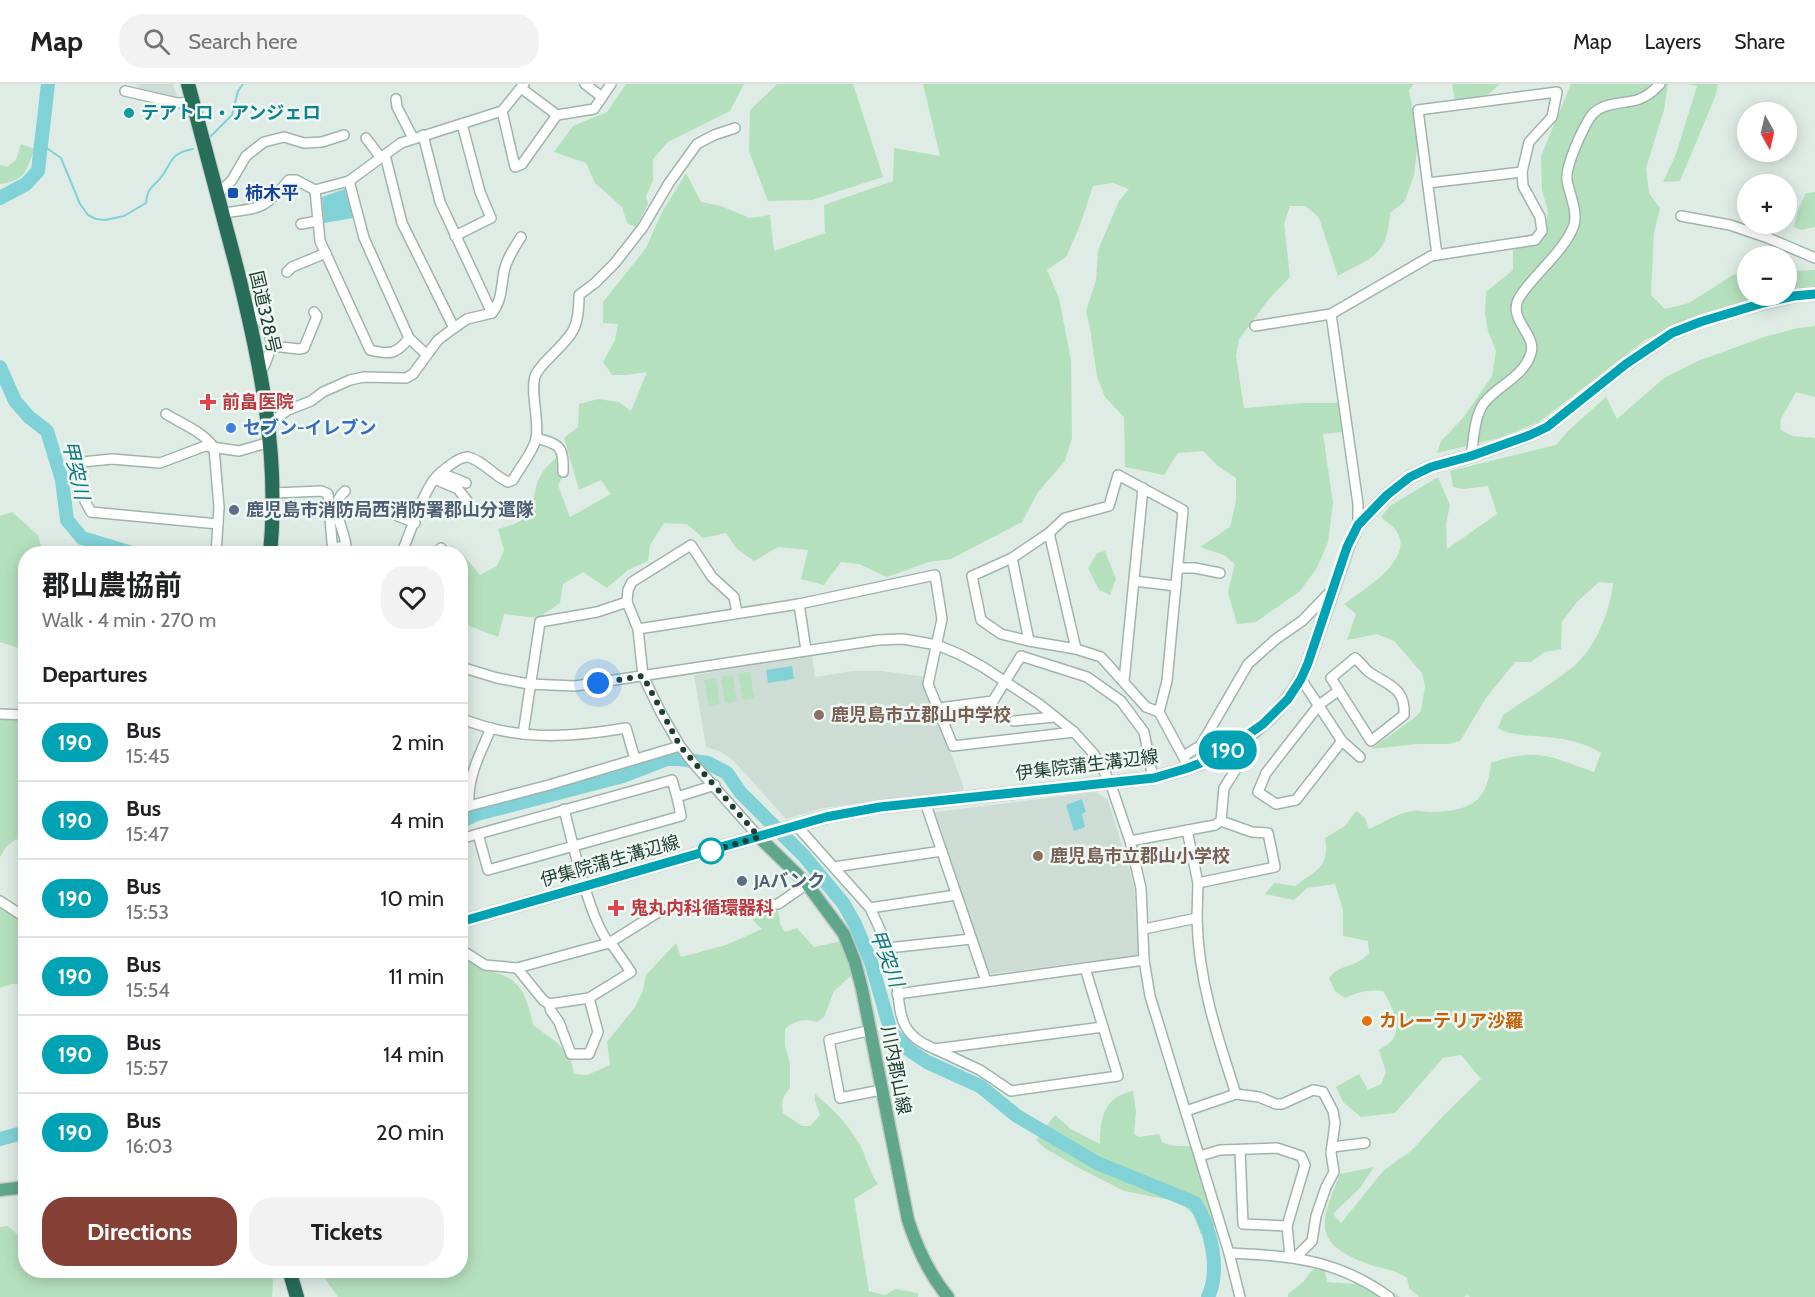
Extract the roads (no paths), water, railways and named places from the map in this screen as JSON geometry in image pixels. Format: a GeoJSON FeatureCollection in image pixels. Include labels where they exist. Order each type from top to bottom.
{"type":"FeatureCollection","features":[{"type":"Feature","properties":{"kind":"highway","name":"国道328号"},"geometry":{"type":"LineString","coordinates":[[188,84],[223,213],[261,372],[274,493],[271,546]]}},
{"type":"Feature","properties":{"kind":"highway"},"geometry":{"type":"LineString","coordinates":[[291,1278],[297,1297]]}},
{"type":"Feature","properties":{"kind":"main road","name":"伊集院蒲生溝辺線"},"geometry":{"type":"LineString","coordinates":[[468,920],[848,812],[1154,778],[1186,762],[1216,757],[1234,746],[1275,713],[1301,679],[1347,547],[1358,525],[1387,495],[1410,477],[1431,467],[1471,456],[1547,427],[1626,364],[1672,333],[1763,303],[1815,294]]}},
{"type":"Feature","properties":{"kind":"main road","name":"川内郡山線"},"geometry":{"type":"LineString","coordinates":[[759,837],[807,884],[844,934],[855,962],[871,1030],[881,1090],[912,1234],[922,1257],[948,1297]]}},
{"type":"Feature","properties":{"kind":"main road"},"geometry":{"type":"LineString","coordinates":[[0,1190],[18,1188]]}},
{"type":"Feature","properties":{"kind":"street"},"geometry":{"type":"LineString","coordinates":[[585,84],[602,97]]}},
{"type":"Feature","properties":{"kind":"street"},"geometry":{"type":"LineString","coordinates":[[502,111],[515,166],[522,164],[557,116],[594,109],[611,84]]}},
{"type":"Feature","properties":{"kind":"street"},"geometry":{"type":"LineString","coordinates":[[1471,456],[1477,419],[1483,405],[1492,394],[1518,373],[1532,350],[1519,322],[1516,306],[1574,225],[1567,176],[1582,132],[1596,111],[1605,106],[1645,97],[1659,84]]}},
{"type":"Feature","properties":{"kind":"street"},"geometry":{"type":"LineString","coordinates":[[223,213],[256,208],[272,200],[289,180],[296,180],[315,190],[349,181],[401,143],[502,111],[522,86],[557,116]]}},
{"type":"Feature","properties":{"kind":"street"},"geometry":{"type":"LineString","coordinates":[[125,92],[177,103],[193,102]]}},
{"type":"Feature","properties":{"kind":"street"},"geometry":{"type":"LineString","coordinates":[[1255,326],[1331,314],[1431,256],[1535,240],[1542,231],[1540,217],[1523,186],[1522,172],[1529,142],[1552,117],[1557,92],[1418,110],[1437,255]]}},
{"type":"Feature","properties":{"kind":"street"},"geometry":{"type":"LineString","coordinates":[[396,99],[397,107],[413,138]]}},
{"type":"Feature","properties":{"kind":"street"},"geometry":{"type":"LineString","coordinates":[[455,236],[491,219],[480,192],[462,124]]}},
{"type":"Feature","properties":{"kind":"street"},"geometry":{"type":"LineString","coordinates":[[405,546],[431,482],[457,460],[464,456],[473,459],[498,477],[508,482],[513,480],[536,438],[535,376],[540,367],[570,337],[576,326],[579,318],[579,295],[615,264],[697,144],[735,128]]}},
{"type":"Feature","properties":{"kind":"street"},"geometry":{"type":"LineString","coordinates":[[218,194],[232,180],[246,156],[264,142],[284,137],[304,142],[321,142],[344,135]]}},
{"type":"Feature","properties":{"kind":"street"},"geometry":{"type":"LineString","coordinates":[[423,135],[440,202],[492,314]]}},
{"type":"Feature","properties":{"kind":"street"},"geometry":{"type":"LineString","coordinates":[[366,138],[383,156],[402,223],[454,328]]}},
{"type":"Feature","properties":{"kind":"street"},"geometry":{"type":"LineString","coordinates":[[1428,183],[1522,172]]}},
{"type":"Feature","properties":{"kind":"street"},"geometry":{"type":"LineString","coordinates":[[349,181],[364,238],[410,338],[426,354]]}},
{"type":"Feature","properties":{"kind":"street"},"geometry":{"type":"LineString","coordinates":[[315,190],[320,241],[370,350],[381,353],[393,352],[401,349],[410,338]]}},
{"type":"Feature","properties":{"kind":"street"},"geometry":{"type":"LineString","coordinates":[[1681,216],[1730,225],[1815,258]]}},
{"type":"Feature","properties":{"kind":"street"},"geometry":{"type":"LineString","coordinates":[[301,224],[318,221]]}},
{"type":"Feature","properties":{"kind":"street"},"geometry":{"type":"LineString","coordinates":[[492,314],[500,298],[504,271],[512,250],[521,237]]}},
{"type":"Feature","properties":{"kind":"street"},"geometry":{"type":"LineString","coordinates":[[287,272],[292,267],[326,253]]}},
{"type":"Feature","properties":{"kind":"street"},"geometry":{"type":"LineString","coordinates":[[247,308],[263,321],[271,339],[270,357],[261,372]]}},
{"type":"Feature","properties":{"kind":"street"},"geometry":{"type":"LineString","coordinates":[[272,346],[304,348],[317,316],[314,312]]}},
{"type":"Feature","properties":{"kind":"street"},"geometry":{"type":"LineString","coordinates":[[268,424],[288,410],[311,401],[323,392],[350,380],[364,377],[406,378],[413,374],[438,340],[454,328],[467,319],[492,314]]}},
{"type":"Feature","properties":{"kind":"street"},"geometry":{"type":"LineString","coordinates":[[1331,314],[1358,504],[1358,525]]}},
{"type":"Feature","properties":{"kind":"street"},"geometry":{"type":"LineString","coordinates":[[166,414],[197,432],[214,448],[218,494],[217,546]]}},
{"type":"Feature","properties":{"kind":"street"},"geometry":{"type":"LineString","coordinates":[[536,438],[558,445],[564,459],[563,472]]}},
{"type":"Feature","properties":{"kind":"street"},"geometry":{"type":"LineString","coordinates":[[218,524],[91,512],[84,501],[78,469],[82,462],[112,459],[160,463],[205,446],[239,450],[270,442]]}},
{"type":"Feature","properties":{"kind":"street"},"geometry":{"type":"LineString","coordinates":[[1159,712],[1167,681],[1183,510],[1118,475],[1108,506],[1065,518],[1049,533],[1012,558],[972,576],[981,620],[1001,633],[1029,641],[1076,649],[1101,657],[1146,707],[1159,712],[1186,762],[1201,746],[1248,664],[1276,639],[1302,621],[1334,589]]}},
{"type":"Feature","properties":{"kind":"street"},"geometry":{"type":"LineString","coordinates":[[438,476],[466,483]]}},
{"type":"Feature","properties":{"kind":"street"},"geometry":{"type":"LineString","coordinates":[[438,476],[458,489],[468,502]]}},
{"type":"Feature","properties":{"kind":"street"},"geometry":{"type":"LineString","coordinates":[[1124,681],[1143,488]]}},
{"type":"Feature","properties":{"kind":"street"},"geometry":{"type":"LineString","coordinates":[[274,493],[322,491],[328,494],[332,546]]}},
{"type":"Feature","properties":{"kind":"street"},"geometry":{"type":"LineString","coordinates":[[345,491],[339,498],[338,515],[346,546]]}},
{"type":"Feature","properties":{"kind":"street"},"geometry":{"type":"LineString","coordinates":[[422,506],[438,513]]}},
{"type":"Feature","properties":{"kind":"street"},"geometry":{"type":"LineString","coordinates":[[383,510],[414,523]]}},
{"type":"Feature","properties":{"kind":"street"},"geometry":{"type":"LineString","coordinates":[[1049,533],[1076,649]]}},
{"type":"Feature","properties":{"kind":"street"},"geometry":{"type":"LineString","coordinates":[[737,613],[734,597],[712,577],[691,545],[632,582],[628,590],[627,602],[638,629],[643,676],[680,746],[759,837]]}},
{"type":"Feature","properties":{"kind":"street"},"geometry":{"type":"LineString","coordinates":[[1012,558],[1029,641]]}},
{"type":"Feature","properties":{"kind":"street"},"geometry":{"type":"LineString","coordinates":[[1178,568],[1195,568],[1220,573]]}},
{"type":"Feature","properties":{"kind":"street"},"geometry":{"type":"LineString","coordinates":[[638,629],[800,604],[935,575],[942,619],[928,684],[953,746],[1074,732]]}},
{"type":"Feature","properties":{"kind":"street"},"geometry":{"type":"LineString","coordinates":[[1134,581],[1176,586]]}},
{"type":"Feature","properties":{"kind":"street"},"geometry":{"type":"LineString","coordinates":[[523,734],[540,622],[597,612],[627,602]]}},
{"type":"Feature","properties":{"kind":"street"},"geometry":{"type":"LineString","coordinates":[[800,604],[806,650]]}},
{"type":"Feature","properties":{"kind":"street"},"geometry":{"type":"LineString","coordinates":[[468,669],[529,684],[576,686],[806,650],[878,640],[903,639],[937,645],[959,654],[1004,682],[1074,732],[1094,754],[1110,782],[1130,841],[1141,888],[1144,960],[1150,996],[1200,1156],[1240,1297]]}},
{"type":"Feature","properties":{"kind":"street"},"geometry":{"type":"LineString","coordinates":[[939,708],[993,701],[1021,656],[1087,677],[1121,701],[1144,732],[1154,778]]}},
{"type":"Feature","properties":{"kind":"street"},"geometry":{"type":"LineString","coordinates":[[1355,658],[1369,672],[1396,688],[1405,706],[1404,715],[1371,741],[1338,691],[1331,678],[1355,658]]}},
{"type":"Feature","properties":{"kind":"street"},"geometry":{"type":"LineString","coordinates":[[1301,679],[1342,741],[1360,757]]}},
{"type":"Feature","properties":{"kind":"street"},"geometry":{"type":"LineString","coordinates":[[1338,691],[1319,705],[1266,773],[1258,792],[1276,804],[1296,800],[1342,741]]}},
{"type":"Feature","properties":{"kind":"street"},"geometry":{"type":"LineString","coordinates":[[0,714],[18,715]]}},
{"type":"Feature","properties":{"kind":"street"},"geometry":{"type":"LineString","coordinates":[[1014,721],[1054,717]]}},
{"type":"Feature","properties":{"kind":"street"},"geometry":{"type":"LineString","coordinates":[[468,721],[491,728],[554,737],[626,728],[635,759]]}},
{"type":"Feature","properties":{"kind":"street"},"geometry":{"type":"LineString","coordinates":[[468,792],[471,776],[491,728]]}},
{"type":"Feature","properties":{"kind":"street"},"geometry":{"type":"LineString","coordinates":[[468,806],[680,746]]}},
{"type":"Feature","properties":{"kind":"street"},"geometry":{"type":"LineString","coordinates":[[1221,821],[1224,788],[1238,766],[1234,746]]}},
{"type":"Feature","properties":{"kind":"street"},"geometry":{"type":"LineString","coordinates":[[468,837],[672,780],[681,816],[488,870],[478,834]]}},
{"type":"Feature","properties":{"kind":"street"},"geometry":{"type":"LineString","coordinates":[[677,797],[715,785]]}},
{"type":"Feature","properties":{"kind":"street"},"geometry":{"type":"LineString","coordinates":[[925,802],[986,981]]}},
{"type":"Feature","properties":{"kind":"street"},"geometry":{"type":"LineString","coordinates":[[549,1004],[589,998],[631,972],[613,946],[609,944],[596,922],[564,809]]}},
{"type":"Feature","properties":{"kind":"street"},"geometry":{"type":"LineString","coordinates":[[1130,841],[1215,825],[1221,821]]}},
{"type":"Feature","properties":{"kind":"street"},"geometry":{"type":"LineString","coordinates":[[1198,883],[1275,867],[1268,833],[1252,832],[1221,821]]}},
{"type":"Feature","properties":{"kind":"street"},"geometry":{"type":"LineString","coordinates":[[795,826],[870,908],[888,948],[903,1023],[910,1036],[980,1071],[1011,1091],[1118,1076],[1085,968]]}},
{"type":"Feature","properties":{"kind":"street"},"geometry":{"type":"LineString","coordinates":[[1187,830],[1198,883],[1199,957],[1214,1027],[1236,1094]]}},
{"type":"Feature","properties":{"kind":"street"},"geometry":{"type":"LineString","coordinates":[[834,867],[942,851]]}},
{"type":"Feature","properties":{"kind":"street"},"geometry":{"type":"LineString","coordinates":[[468,954],[485,965],[517,968],[609,944],[657,912],[676,907],[778,904],[807,884]]}},
{"type":"Feature","properties":{"kind":"street"},"geometry":{"type":"LineString","coordinates":[[870,908],[956,895]]}},
{"type":"Feature","properties":{"kind":"street"},"geometry":{"type":"LineString","coordinates":[[0,901],[18,913]]}},
{"type":"Feature","properties":{"kind":"street"},"geometry":{"type":"LineString","coordinates":[[1144,929],[1197,918]]}},
{"type":"Feature","properties":{"kind":"street"},"geometry":{"type":"LineString","coordinates":[[888,948],[970,939]]}},
{"type":"Feature","properties":{"kind":"street"},"geometry":{"type":"LineString","coordinates":[[897,994],[1144,960]]}},
{"type":"Feature","properties":{"kind":"street"},"geometry":{"type":"LineString","coordinates":[[517,968],[543,1000],[549,1004],[551,1011],[560,1022],[571,1054],[589,1054],[598,1032],[589,998]]}},
{"type":"Feature","properties":{"kind":"street"},"geometry":{"type":"LineString","coordinates":[[934,1049],[1103,1027]]}},
{"type":"Feature","properties":{"kind":"street"},"geometry":{"type":"LineString","coordinates":[[871,1030],[829,1040],[840,1098],[881,1090]]}},
{"type":"Feature","properties":{"kind":"street"},"geometry":{"type":"LineString","coordinates":[[1186,1111],[1236,1094],[1259,1096],[1276,1104],[1282,1104],[1313,1090],[1323,1092],[1334,1111],[1332,1147],[1334,1172],[1316,1216],[1312,1241],[1293,1257]]}},
{"type":"Feature","properties":{"kind":"street"},"geometry":{"type":"LineString","coordinates":[[1332,1147],[1365,1143]]}},
{"type":"Feature","properties":{"kind":"street"},"geometry":{"type":"LineString","coordinates":[[1200,1156],[1220,1150],[1278,1148],[1301,1156],[1305,1165],[1287,1226],[1293,1257]]}},
{"type":"Feature","properties":{"kind":"street"},"geometry":{"type":"LineString","coordinates":[[1240,1150],[1243,1224],[1287,1226]]}},
{"type":"Feature","properties":{"kind":"street"},"geometry":{"type":"LineString","coordinates":[[1229,1253],[1293,1257],[1314,1261],[1369,1282],[1389,1297]]}},
{"type":"Feature","properties":{"kind":"water"},"geometry":{"type":"Polygon","coordinates":[[[345,189],[353,218],[324,223],[322,197],[345,189]]]}},
{"type":"Feature","properties":{"kind":"water"},"geometry":{"type":"Polygon","coordinates":[[[792,666],[794,679],[768,683],[766,670],[792,666]]]}},
{"type":"Feature","properties":{"kind":"water"},"geometry":{"type":"Polygon","coordinates":[[[1082,799],[1086,812],[1082,814],[1085,827],[1074,831],[1066,805],[1082,799]]]}},
{"type":"Feature","properties":{"kind":"waterway","name":"甲突川"},"geometry":{"type":"LineString","coordinates":[[0,198],[26,184],[38,171],[48,84]]}},
{"type":"Feature","properties":{"kind":"waterway"},"geometry":{"type":"LineString","coordinates":[[211,136],[232,115],[238,91],[243,84]]}},
{"type":"Feature","properties":{"kind":"waterway"},"geometry":{"type":"LineString","coordinates":[[41,144],[61,158],[80,204],[88,215],[105,220],[124,216],[146,203],[150,189],[162,176],[173,158],[193,149]]}},
{"type":"Feature","properties":{"kind":"waterway","name":"甲突川"},"geometry":{"type":"LineString","coordinates":[[0,367],[15,401],[29,417],[47,431],[62,480],[67,520],[82,538],[108,546]]}},
{"type":"Feature","properties":{"kind":"waterway","name":"甲突川"},"geometry":{"type":"LineString","coordinates":[[468,818],[623,776],[667,759],[708,763],[727,773],[740,792],[804,856],[843,903],[855,924],[871,962],[891,1032],[909,1050],[927,1062],[980,1086],[1017,1116],[1097,1163],[1195,1203],[1210,1236],[1214,1262],[1212,1286],[1208,1297]]}},
{"type":"Feature","properties":{"kind":"waterway"},"geometry":{"type":"LineString","coordinates":[[0,1139],[18,1134]]}},
{"type":"Feature","properties":{"kind":"place","name":"テアトロ・アンジェロ"},"geometry":{"type":"Point","coordinates":[129,113]}},
{"type":"Feature","properties":{"kind":"place","name":"柿木平"},"geometry":{"type":"Point","coordinates":[233,193]}},
{"type":"Feature","properties":{"kind":"place","name":"前畠医院"},"geometry":{"type":"Point","coordinates":[208,402]}},
{"type":"Feature","properties":{"kind":"place","name":"セブン-イレブン"},"geometry":{"type":"Point","coordinates":[231,428]}},
{"type":"Feature","properties":{"kind":"place","name":"鹿児島市消防局西消防署郡山分遣隊"},"geometry":{"type":"Point","coordinates":[234,510]}},
{"type":"Feature","properties":{"kind":"place","name":"鹿児島市立郡山中学校"},"geometry":{"type":"Point","coordinates":[819,715]}},
{"type":"Feature","properties":{"kind":"place","name":"鹿児島市立郡山小学校"},"geometry":{"type":"Point","coordinates":[1038,856]}},
{"type":"Feature","properties":{"kind":"place","name":"JAバンク"},"geometry":{"type":"Point","coordinates":[742,881]}},
{"type":"Feature","properties":{"kind":"place","name":"鬼丸内科循環器科"},"geometry":{"type":"Point","coordinates":[616,908]}},
{"type":"Feature","properties":{"kind":"place","name":"カレーテリア沙羅"},"geometry":{"type":"Point","coordinates":[1367,1021]}}]}
